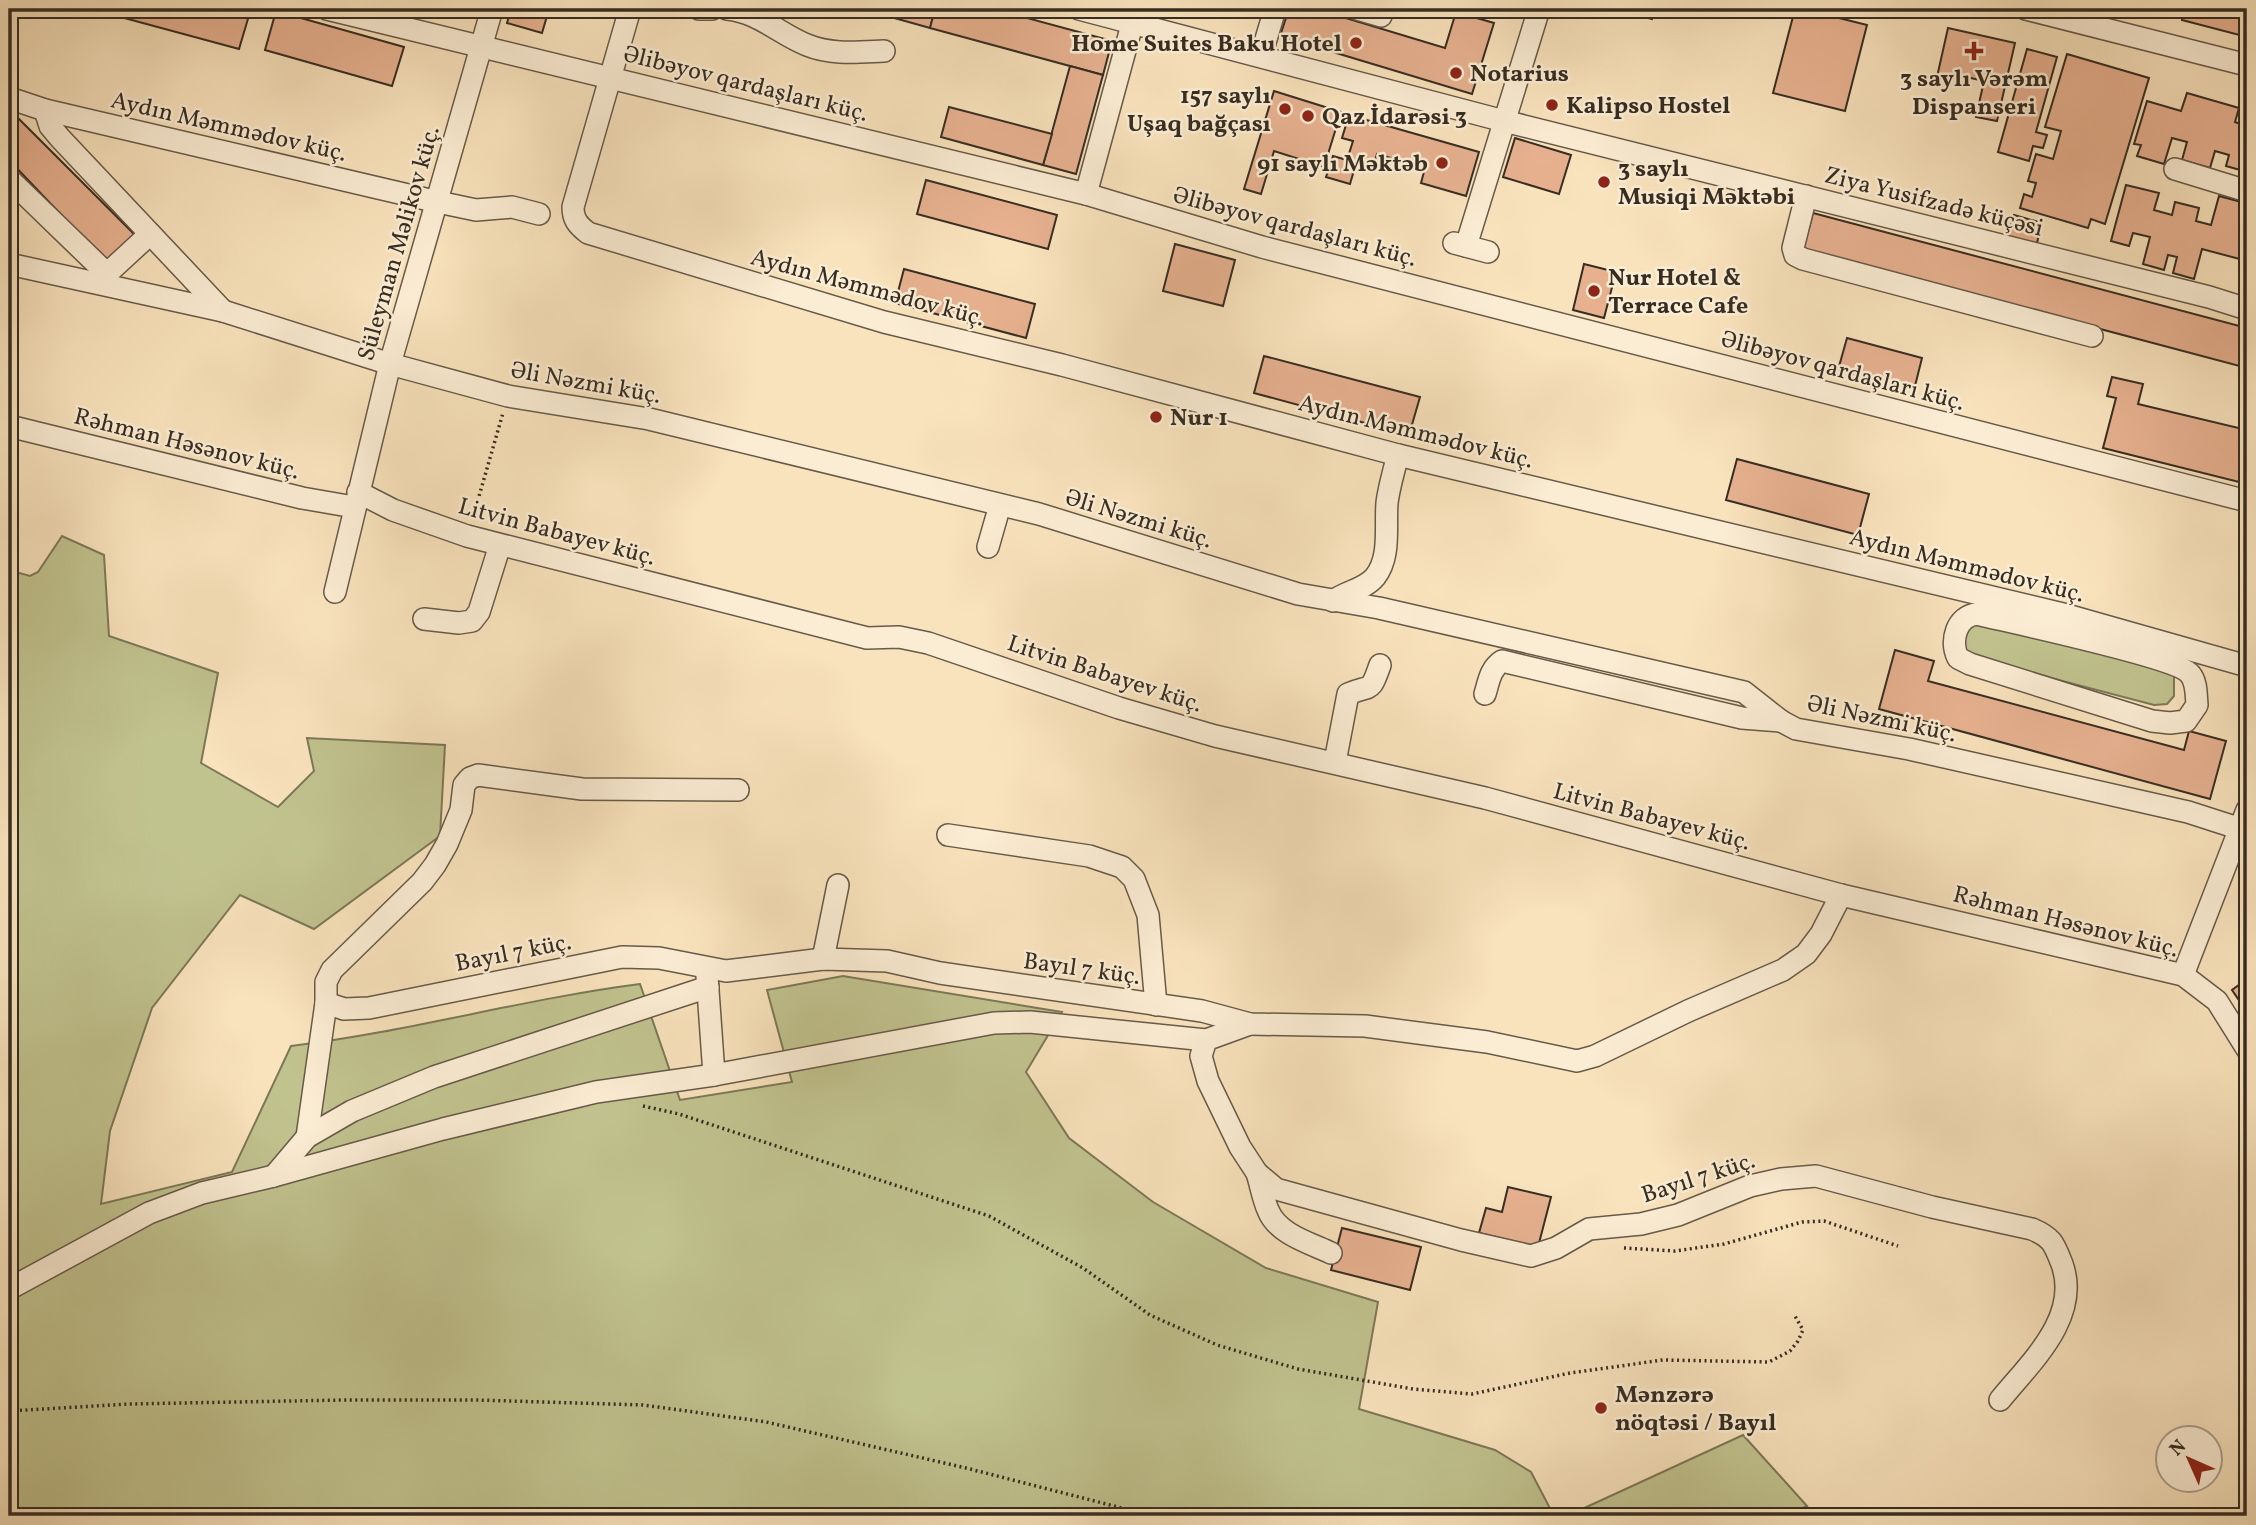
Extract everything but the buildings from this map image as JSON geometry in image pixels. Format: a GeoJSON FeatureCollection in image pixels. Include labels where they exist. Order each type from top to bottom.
{"type":"FeatureCollection","features":[{"type":"Feature","properties":{"kind":"street","name":"Əlibəyov qardaşları küç."},"geometry":{"type":"LineString","coordinates":[[327,9],[1086,194],[1262,247],[2247,501]]}},
{"type":"Feature","properties":{"kind":"street","name":"Süleyman Məlikov küç."},"geometry":{"type":"LineString","coordinates":[[334,592],[390,364],[492,9]]}},
{"type":"Feature","properties":{"kind":"street"},"geometry":{"type":"LineString","coordinates":[[611,77],[630,9]]}},
{"type":"Feature","properties":{"kind":"street"},"geometry":{"type":"LineString","coordinates":[[699,9],[712,9]]}},
{"type":"Feature","properties":{"kind":"street"},"geometry":{"type":"LineString","coordinates":[[727,9],[740,10],[761,18],[808,46],[842,53],[884,51]]}},
{"type":"Feature","properties":{"kind":"street","name":"Ziya Yusifzadə küçəsi"},"geometry":{"type":"LineString","coordinates":[[1079,9],[1135,16],[1261,56],[1504,121],[2209,297],[2247,309]]}},
{"type":"Feature","properties":{"kind":"street"},"geometry":{"type":"LineString","coordinates":[[1261,56],[1275,9]]}},
{"type":"Feature","properties":{"kind":"street"},"geometry":{"type":"LineString","coordinates":[[1357,9],[1381,16]]}},
{"type":"Feature","properties":{"kind":"street"},"geometry":{"type":"LineString","coordinates":[[1488,252],[1459,244],[1504,121],[1539,9]]}},
{"type":"Feature","properties":{"kind":"street"},"geometry":{"type":"LineString","coordinates":[[2026,9],[2247,65]]}},
{"type":"Feature","properties":{"kind":"street"},"geometry":{"type":"LineString","coordinates":[[1086,194],[1135,16]]}},
{"type":"Feature","properties":{"kind":"street","name":"Aydın Məmmədov küç."},"geometry":{"type":"LineString","coordinates":[[611,77],[573,206],[573,216],[578,226],[588,233],[884,322],[1062,365],[1398,455],[2065,625],[2247,666]]}},
{"type":"Feature","properties":{"kind":"street","name":"Aydın Məmmədov küç."},"geometry":{"type":"LineString","coordinates":[[9,99],[45,110],[438,202],[476,210],[512,207],[539,214]]}},
{"type":"Feature","properties":{"kind":"street"},"geometry":{"type":"LineString","coordinates":[[45,110],[50,126],[60,138],[223,311]]}},
{"type":"Feature","properties":{"kind":"street"},"geometry":{"type":"LineString","coordinates":[[2175,169],[2247,191]]}},
{"type":"Feature","properties":{"kind":"street"},"geometry":{"type":"LineString","coordinates":[[9,179],[102,269],[111,270],[150,234]]}},
{"type":"Feature","properties":{"kind":"street"},"geometry":{"type":"LineString","coordinates":[[1806,196],[1793,248],[1795,255],[1802,259],[2092,336]]}},
{"type":"Feature","properties":{"kind":"street","name":"Əli Nəzmi küç."},"geometry":{"type":"LineString","coordinates":[[9,264],[223,311],[390,364],[508,396],[649,419],[1039,514],[1275,588],[1379,608],[1744,692],[1781,721],[1796,729],[1909,750],[2244,823]]}},
{"type":"Feature","properties":{"kind":"street","name":"Rəhman Həsənov küç."},"geometry":{"type":"LineString","coordinates":[[9,426],[221,479],[356,499]]}},
{"type":"Feature","properties":{"kind":"street"},"geometry":{"type":"LineString","coordinates":[[1333,601],[1365,586],[1376,576],[1384,560],[1387,501],[1398,455]]}},
{"type":"Feature","properties":{"kind":"street","name":"Litvin Babayev küç."},"geometry":{"type":"LineString","coordinates":[[356,499],[500,545],[867,638],[899,637],[929,643],[1119,708],[1215,736],[1485,798],[1841,895]]}},
{"type":"Feature","properties":{"kind":"street"},"geometry":{"type":"LineString","coordinates":[[988,547],[1000,505]]}},
{"type":"Feature","properties":{"kind":"street"},"geometry":{"type":"LineString","coordinates":[[424,619],[459,623],[472,621],[479,612],[500,545]]}},
{"type":"Feature","properties":{"kind":"street"},"geometry":{"type":"LineString","coordinates":[[1969,615],[2065,625],[2189,672],[2195,685],[2197,705],[2186,721],[2152,721],[1970,664],[1958,658],[1954,649],[1957,628],[1969,615]]}},
{"type":"Feature","properties":{"kind":"street"},"geometry":{"type":"LineString","coordinates":[[1485,694],[1491,673],[1502,661],[1742,718],[1781,721]]}},
{"type":"Feature","properties":{"kind":"street"},"geometry":{"type":"LineString","coordinates":[[1335,762],[1348,694],[1370,689],[1380,665]]}},
{"type":"Feature","properties":{"kind":"street"},"geometry":{"type":"LineString","coordinates":[[307,1137],[326,1003],[326,982],[332,970],[422,882],[435,865],[452,833],[461,810],[464,785],[470,778],[478,775],[582,789],[738,790]]}},
{"type":"Feature","properties":{"kind":"street"},"geometry":{"type":"LineString","coordinates":[[2183,975],[2244,823]]}},
{"type":"Feature","properties":{"kind":"street"},"geometry":{"type":"LineString","coordinates":[[948,835],[1089,856],[1122,867],[1134,879],[1148,915],[1156,1005]]}},
{"type":"Feature","properties":{"kind":"street"},"geometry":{"type":"LineString","coordinates":[[823,959],[838,885]]}},
{"type":"Feature","properties":{"kind":"street","name":"Rəhman Həsənov küç."},"geometry":{"type":"LineString","coordinates":[[1841,895],[2183,975],[2217,1002],[2247,1049]]}},
{"type":"Feature","properties":{"kind":"street","name":"Bayıl 7 küç."},"geometry":{"type":"LineString","coordinates":[[326,1003],[344,1009],[369,1008],[622,957],[659,958],[707,978],[726,971],[823,959],[887,961],[940,973],[1202,1011],[1251,1024],[1366,1026],[1487,1042],[1577,1061],[1595,1056],[1688,1011],[1783,970],[1806,954],[1826,925],[1841,895]]}},
{"type":"Feature","properties":{"kind":"street"},"geometry":{"type":"LineString","coordinates":[[274,1176],[307,1137],[352,1111],[434,1077],[707,978],[714,1075]]}},
{"type":"Feature","properties":{"kind":"street"},"geometry":{"type":"LineString","coordinates":[[9,1289],[149,1213],[202,1193],[443,1129],[596,1092],[714,1075],[994,1023],[1030,1022],[1206,1040]]}},
{"type":"Feature","properties":{"kind":"street","name":"Bayıl 7 küç."},"geometry":{"type":"LineString","coordinates":[[1251,1024],[1206,1040],[1201,1056],[1208,1082],[1240,1147],[1257,1173],[1276,1189],[1295,1195],[1531,1256],[1556,1248],[1589,1229],[1640,1224],[1678,1215],[1750,1186],[1781,1178],[1816,1176],[1932,1207],[2032,1229],[2046,1235],[2054,1244],[2064,1269],[2067,1294],[2063,1311],[2033,1360],[2000,1399]]}},
{"type":"Feature","properties":{"kind":"street"},"geometry":{"type":"LineString","coordinates":[[1257,1173],[1269,1213],[1276,1223],[1286,1231],[1331,1252]]}},
{"type":"Feature","properties":{"kind":"path"},"geometry":{"type":"LineString","coordinates":[[467,536],[508,396]]}},
{"type":"Feature","properties":{"kind":"path"},"geometry":{"type":"LineString","coordinates":[[641,1106],[679,1114],[989,1216],[1083,1268],[1150,1315],[1217,1345],[1324,1373],[1413,1389],[1472,1394],[1570,1373],[1663,1360],[1769,1362],[1790,1351],[1798,1341],[1803,1330],[1796,1316]]}},
{"type":"Feature","properties":{"kind":"path"},"geometry":{"type":"LineString","coordinates":[[1621,1247],[1675,1251],[1724,1244],[1802,1222],[1824,1221],[1898,1246]]}},
{"type":"Feature","properties":{"kind":"path"},"geometry":{"type":"LineString","coordinates":[[9,1411],[129,1404],[344,1400],[477,1400],[643,1405],[766,1422],[966,1468],[1153,1516]]}},
{"type":"Feature","properties":{"kind":"green space"},"geometry":{"type":"Polygon","coordinates":[[[9,491],[12,571],[30,576],[38,572],[62,536],[104,555],[109,636],[218,673],[201,763],[278,807],[314,771],[307,738],[445,745],[440,836],[314,929],[240,895],[152,1008],[110,1131],[101,1204],[232,1172],[291,1046],[378,1033],[553,998],[640,984],[680,1100],[792,1082],[767,990],[843,976],[1062,1012],[1026,1072],[1069,1138],[1153,1202],[1266,1268],[1378,1302],[1359,1409],[1495,1450],[1531,1472],[1554,1516],[9,1516],[9,491]]]}},
{"type":"Feature","properties":{"kind":"green space"},"geometry":{"type":"Polygon","coordinates":[[[1967,621],[2163,668],[2174,675],[2174,696],[2167,704],[2154,705],[1967,656],[1959,629],[1967,621]]]}},
{"type":"Feature","properties":{"kind":"green space"},"geometry":{"type":"Polygon","coordinates":[[[1743,1435],[1807,1506],[1788,1516],[1567,1516],[1743,1435]]]}},
{"type":"Feature","properties":{"kind":"place","name":"Home Suites Baku Hotel"},"geometry":{"type":"Point","coordinates":[1356,43]}},
{"type":"Feature","properties":{"kind":"place","name":"3 saylı Vərəm Dispanseri"},"geometry":{"type":"Point","coordinates":[1974,51]}},
{"type":"Feature","properties":{"kind":"place","name":"Notarius"},"geometry":{"type":"Point","coordinates":[1456,73]}},
{"type":"Feature","properties":{"kind":"place","name":"Kalipso Hostel"},"geometry":{"type":"Point","coordinates":[1552,105]}},
{"type":"Feature","properties":{"kind":"place","name":"157 saylı Uşaq bağçası"},"geometry":{"type":"Point","coordinates":[1285,109]}},
{"type":"Feature","properties":{"kind":"place","name":"Qaz İdarəsi 3"},"geometry":{"type":"Point","coordinates":[1308,116]}},
{"type":"Feature","properties":{"kind":"place","name":"91 saylı Məktəb"},"geometry":{"type":"Point","coordinates":[1442,163]}},
{"type":"Feature","properties":{"kind":"place","name":"3 saylı Musiqi Məktəbi"},"geometry":{"type":"Point","coordinates":[1604,182]}},
{"type":"Feature","properties":{"kind":"place","name":"Nur Hotel & Terrace Cafe"},"geometry":{"type":"Point","coordinates":[1594,291]}},
{"type":"Feature","properties":{"kind":"place","name":"Nur 1"},"geometry":{"type":"Point","coordinates":[1156,417]}},
{"type":"Feature","properties":{"kind":"place","name":"Mənzərə nöqtəsi / Bayıl"},"geometry":{"type":"Point","coordinates":[1601,1408]}}]}
